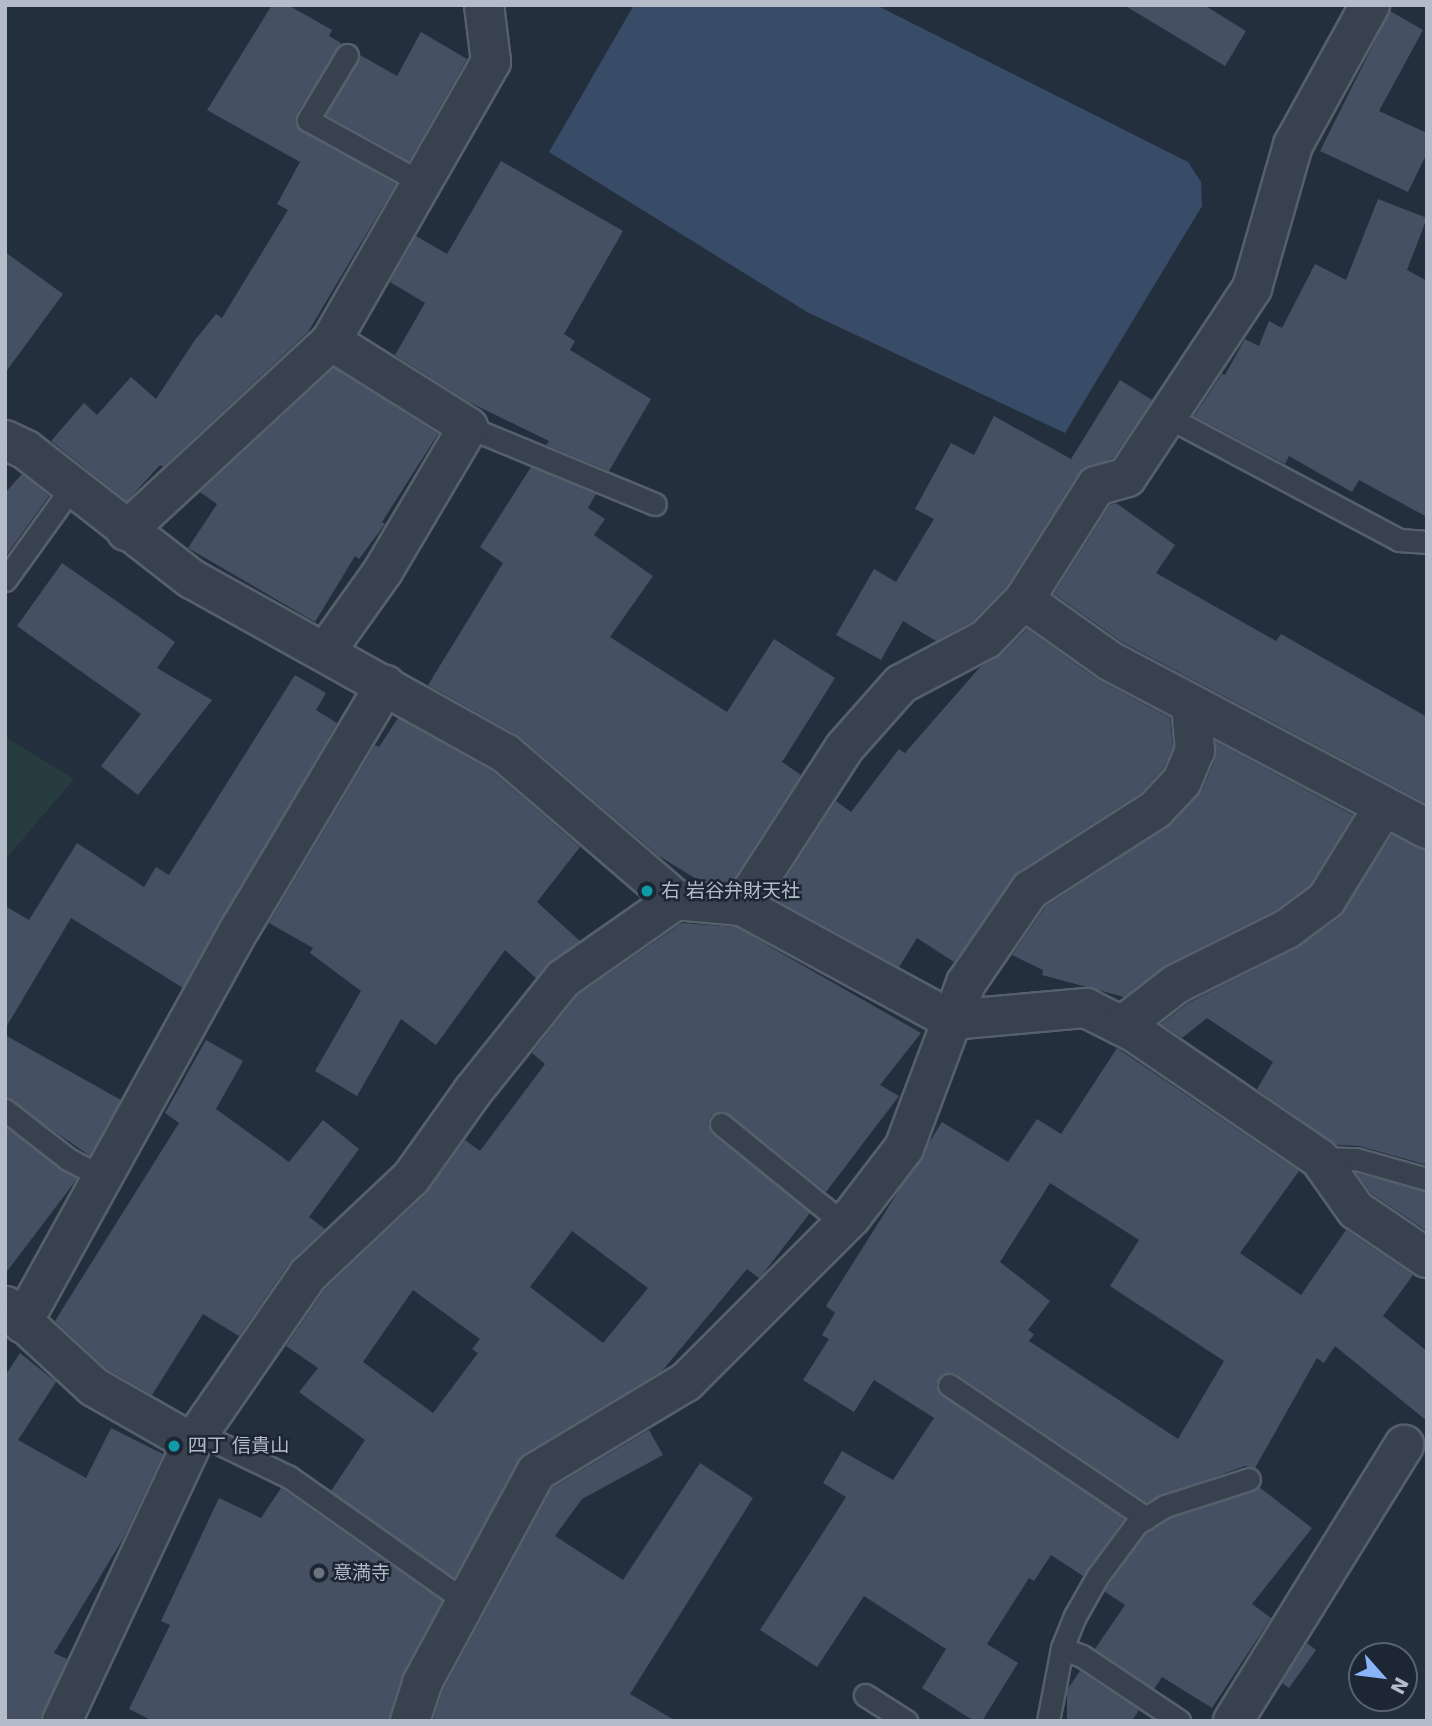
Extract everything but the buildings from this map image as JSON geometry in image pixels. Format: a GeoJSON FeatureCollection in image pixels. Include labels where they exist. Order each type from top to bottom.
{"type":"FeatureCollection","features":[{"type":"Feature","properties":{"kind":"street"},"geometry":{"type":"LineString","coordinates":[[126,531],[331,341],[491,62],[484,5]]}},
{"type":"Feature","properties":{"kind":"street"},"geometry":{"type":"LineString","coordinates":[[742,906],[845,747],[901,684],[986,639],[1024,600],[1096,486],[1127,477],[1252,289],[1293,145],[1370,5]]}},
{"type":"Feature","properties":{"kind":"street"},"geometry":{"type":"LineString","coordinates":[[326,651],[383,571],[468,427],[331,341]]}},
{"type":"Feature","properties":{"kind":"street"},"geometry":{"type":"LineString","coordinates":[[5,440],[26,450],[126,531],[192,579],[326,651],[505,753],[676,900],[742,906],[951,1020],[1086,1008],[1122,1026],[1319,1158],[1356,1210],[1427,1258]]}},
{"type":"Feature","properties":{"kind":"street"},"geometry":{"type":"LineString","coordinates":[[1024,600],[1110,661],[1427,829]]}},
{"type":"Feature","properties":{"kind":"street"},"geometry":{"type":"LineString","coordinates":[[195,1438],[94,1387],[14,1314],[102,1177],[241,927],[385,685]]}},
{"type":"Feature","properties":{"kind":"street"},"geometry":{"type":"LineString","coordinates":[[410,1721],[422,1683],[536,1472],[686,1382],[844,1224],[904,1148],[966,983],[1030,890],[1156,809],[1182,781],[1195,751],[1191,704]]}},
{"type":"Feature","properties":{"kind":"street"},"geometry":{"type":"LineString","coordinates":[[1122,1026],[1176,984],[1287,929],[1325,900],[1384,806]]}},
{"type":"Feature","properties":{"kind":"street"},"geometry":{"type":"LineString","coordinates":[[62,1721],[195,1438],[308,1275],[411,1178],[473,1091],[563,979],[676,900]]}},
{"type":"Feature","properties":{"kind":"street"},"geometry":{"type":"LineString","coordinates":[[1233,1721],[1404,1445]]}},
{"type":"Feature","properties":{"kind":"lane"},"geometry":{"type":"LineString","coordinates":[[347,55],[308,120],[422,183]]}},
{"type":"Feature","properties":{"kind":"lane"},"geometry":{"type":"LineString","coordinates":[[1166,416],[1399,540],[1427,542]]}},
{"type":"Feature","properties":{"kind":"lane"},"geometry":{"type":"LineString","coordinates":[[468,427],[655,504]]}},
{"type":"Feature","properties":{"kind":"lane"},"geometry":{"type":"LineString","coordinates":[[5,580],[72,487]]}},
{"type":"Feature","properties":{"kind":"lane"},"geometry":{"type":"LineString","coordinates":[[5,1110],[68,1159],[102,1177]]}},
{"type":"Feature","properties":{"kind":"lane"},"geometry":{"type":"LineString","coordinates":[[720,1124],[844,1224]]}},
{"type":"Feature","properties":{"kind":"lane"},"geometry":{"type":"LineString","coordinates":[[1319,1158],[1356,1159],[1427,1179]]}},
{"type":"Feature","properties":{"kind":"lane"},"geometry":{"type":"LineString","coordinates":[[949,1385],[1146,1518]]}},
{"type":"Feature","properties":{"kind":"lane"},"geometry":{"type":"LineString","coordinates":[[195,1438],[289,1476],[466,1602]]}},
{"type":"Feature","properties":{"kind":"lane"},"geometry":{"type":"LineString","coordinates":[[1048,1721],[1062,1648],[1097,1577],[1146,1518],[1165,1506],[1249,1479]]}},
{"type":"Feature","properties":{"kind":"lane"},"geometry":{"type":"LineString","coordinates":[[1062,1648],[1082,1656],[1180,1721]]}},
{"type":"Feature","properties":{"kind":"lane"},"geometry":{"type":"LineString","coordinates":[[865,1695],[906,1721]]}},
{"type":"Feature","properties":{"kind":"green space"},"geometry":{"type":"Polygon","coordinates":[[[5,737],[74,779],[5,860],[5,737]]]}},
{"type":"Feature","properties":{"kind":"water"},"geometry":{"type":"Polygon","coordinates":[[[634,5],[876,5],[1188,162],[1201,182],[1202,206],[1065,433],[807,312],[549,152],[634,5]]]}},
{"type":"Feature","properties":{"kind":"place","name":"右 岩谷弁財天社"},"geometry":{"type":"Point","coordinates":[647,891]}},
{"type":"Feature","properties":{"kind":"place","name":"四丁 信貴山"},"geometry":{"type":"Point","coordinates":[174,1446]}},
{"type":"Feature","properties":{"kind":"place","name":"意満寺"},"geometry":{"type":"Point","coordinates":[319,1573]}}]}
